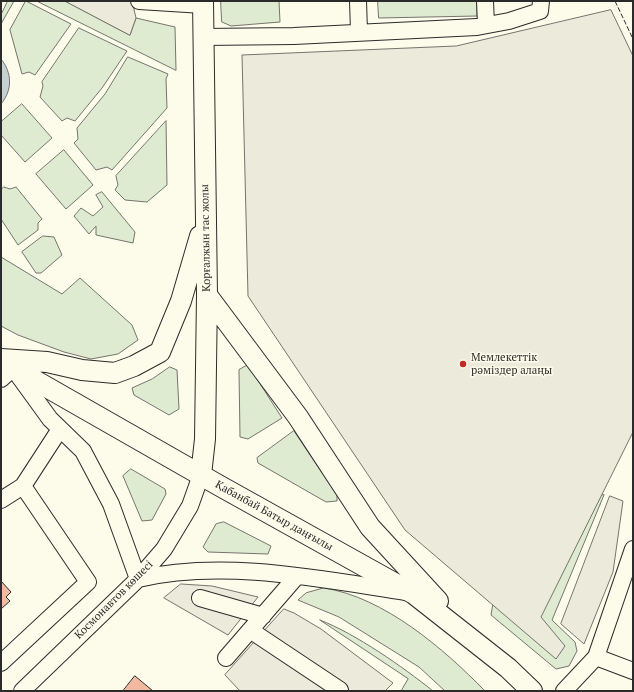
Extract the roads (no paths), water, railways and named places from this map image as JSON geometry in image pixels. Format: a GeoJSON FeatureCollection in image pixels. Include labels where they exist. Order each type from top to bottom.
{"type":"FeatureCollection","features":[{"type":"Feature","properties":{"kind":"main road","name":"Қорғалжын тас жолы"},"geometry":{"type":"LineString","coordinates":[[201,475],[205,440],[207,296],[203,3]]}},
{"type":"Feature","properties":{"kind":"main road"},"geometry":{"type":"LineString","coordinates":[[4,367],[47,362],[82,370],[114,373],[134,366],[160,352],[181,301],[206,215]]}},
{"type":"Feature","properties":{"kind":"main road"},"geometry":{"type":"LineString","coordinates":[[207,296],[298,417],[370,527],[471,638]]}},
{"type":"Feature","properties":{"kind":"main road","name":"Қабанбай Батыр даңғылы"},"geometry":{"type":"LineString","coordinates":[[4,367],[414,594],[508,668],[532,691]]}},
{"type":"Feature","properties":{"kind":"street"},"geometry":{"type":"LineString","coordinates":[[139,1],[203,3]]}},
{"type":"Feature","properties":{"kind":"street"},"geometry":{"type":"LineString","coordinates":[[358,1],[360,32]]}},
{"type":"Feature","properties":{"kind":"street"},"geometry":{"type":"LineString","coordinates":[[485,1],[486,25]]}},
{"type":"Feature","properties":{"kind":"street"},"geometry":{"type":"LineString","coordinates":[[203,37],[294,36],[486,25],[509,21],[540,11],[541,1]]}},
{"type":"Feature","properties":{"kind":"street"},"geometry":{"type":"LineString","coordinates":[[4,367],[50,419],[83,451],[110,504],[138,579],[158,574],[177,572],[232,572],[297,576],[414,594]]}},
{"type":"Feature","properties":{"kind":"street"},"geometry":{"type":"LineString","coordinates":[[1,500],[23,486],[60,429]]}},
{"type":"Feature","properties":{"kind":"street","name":"Космонавтов көшесі"},"geometry":{"type":"LineString","coordinates":[[22,691],[138,579],[164,549],[190,506],[201,475]]}},
{"type":"Feature","properties":{"kind":"street"},"geometry":{"type":"LineString","coordinates":[[1,664],[88,582],[23,486]]}},
{"type":"Feature","properties":{"kind":"street"},"geometry":{"type":"LineString","coordinates":[[564,691],[596,657],[633,549]]}},
{"type":"Feature","properties":{"kind":"street"},"geometry":{"type":"LineString","coordinates":[[226,658],[297,576]]}},
{"type":"Feature","properties":{"kind":"street"},"geometry":{"type":"LineString","coordinates":[[200,598],[263,616]]}},
{"type":"Feature","properties":{"kind":"street"},"geometry":{"type":"LineString","coordinates":[[250,630],[340,690]]}},
{"type":"Feature","properties":{"kind":"street"},"geometry":{"type":"LineString","coordinates":[[596,657],[633,671]]}},
{"type":"Feature","properties":{"kind":"place","name":"Мемлекеттік рәміздер алаңы"},"geometry":{"type":"Point","coordinates":[463,364]}}]}
